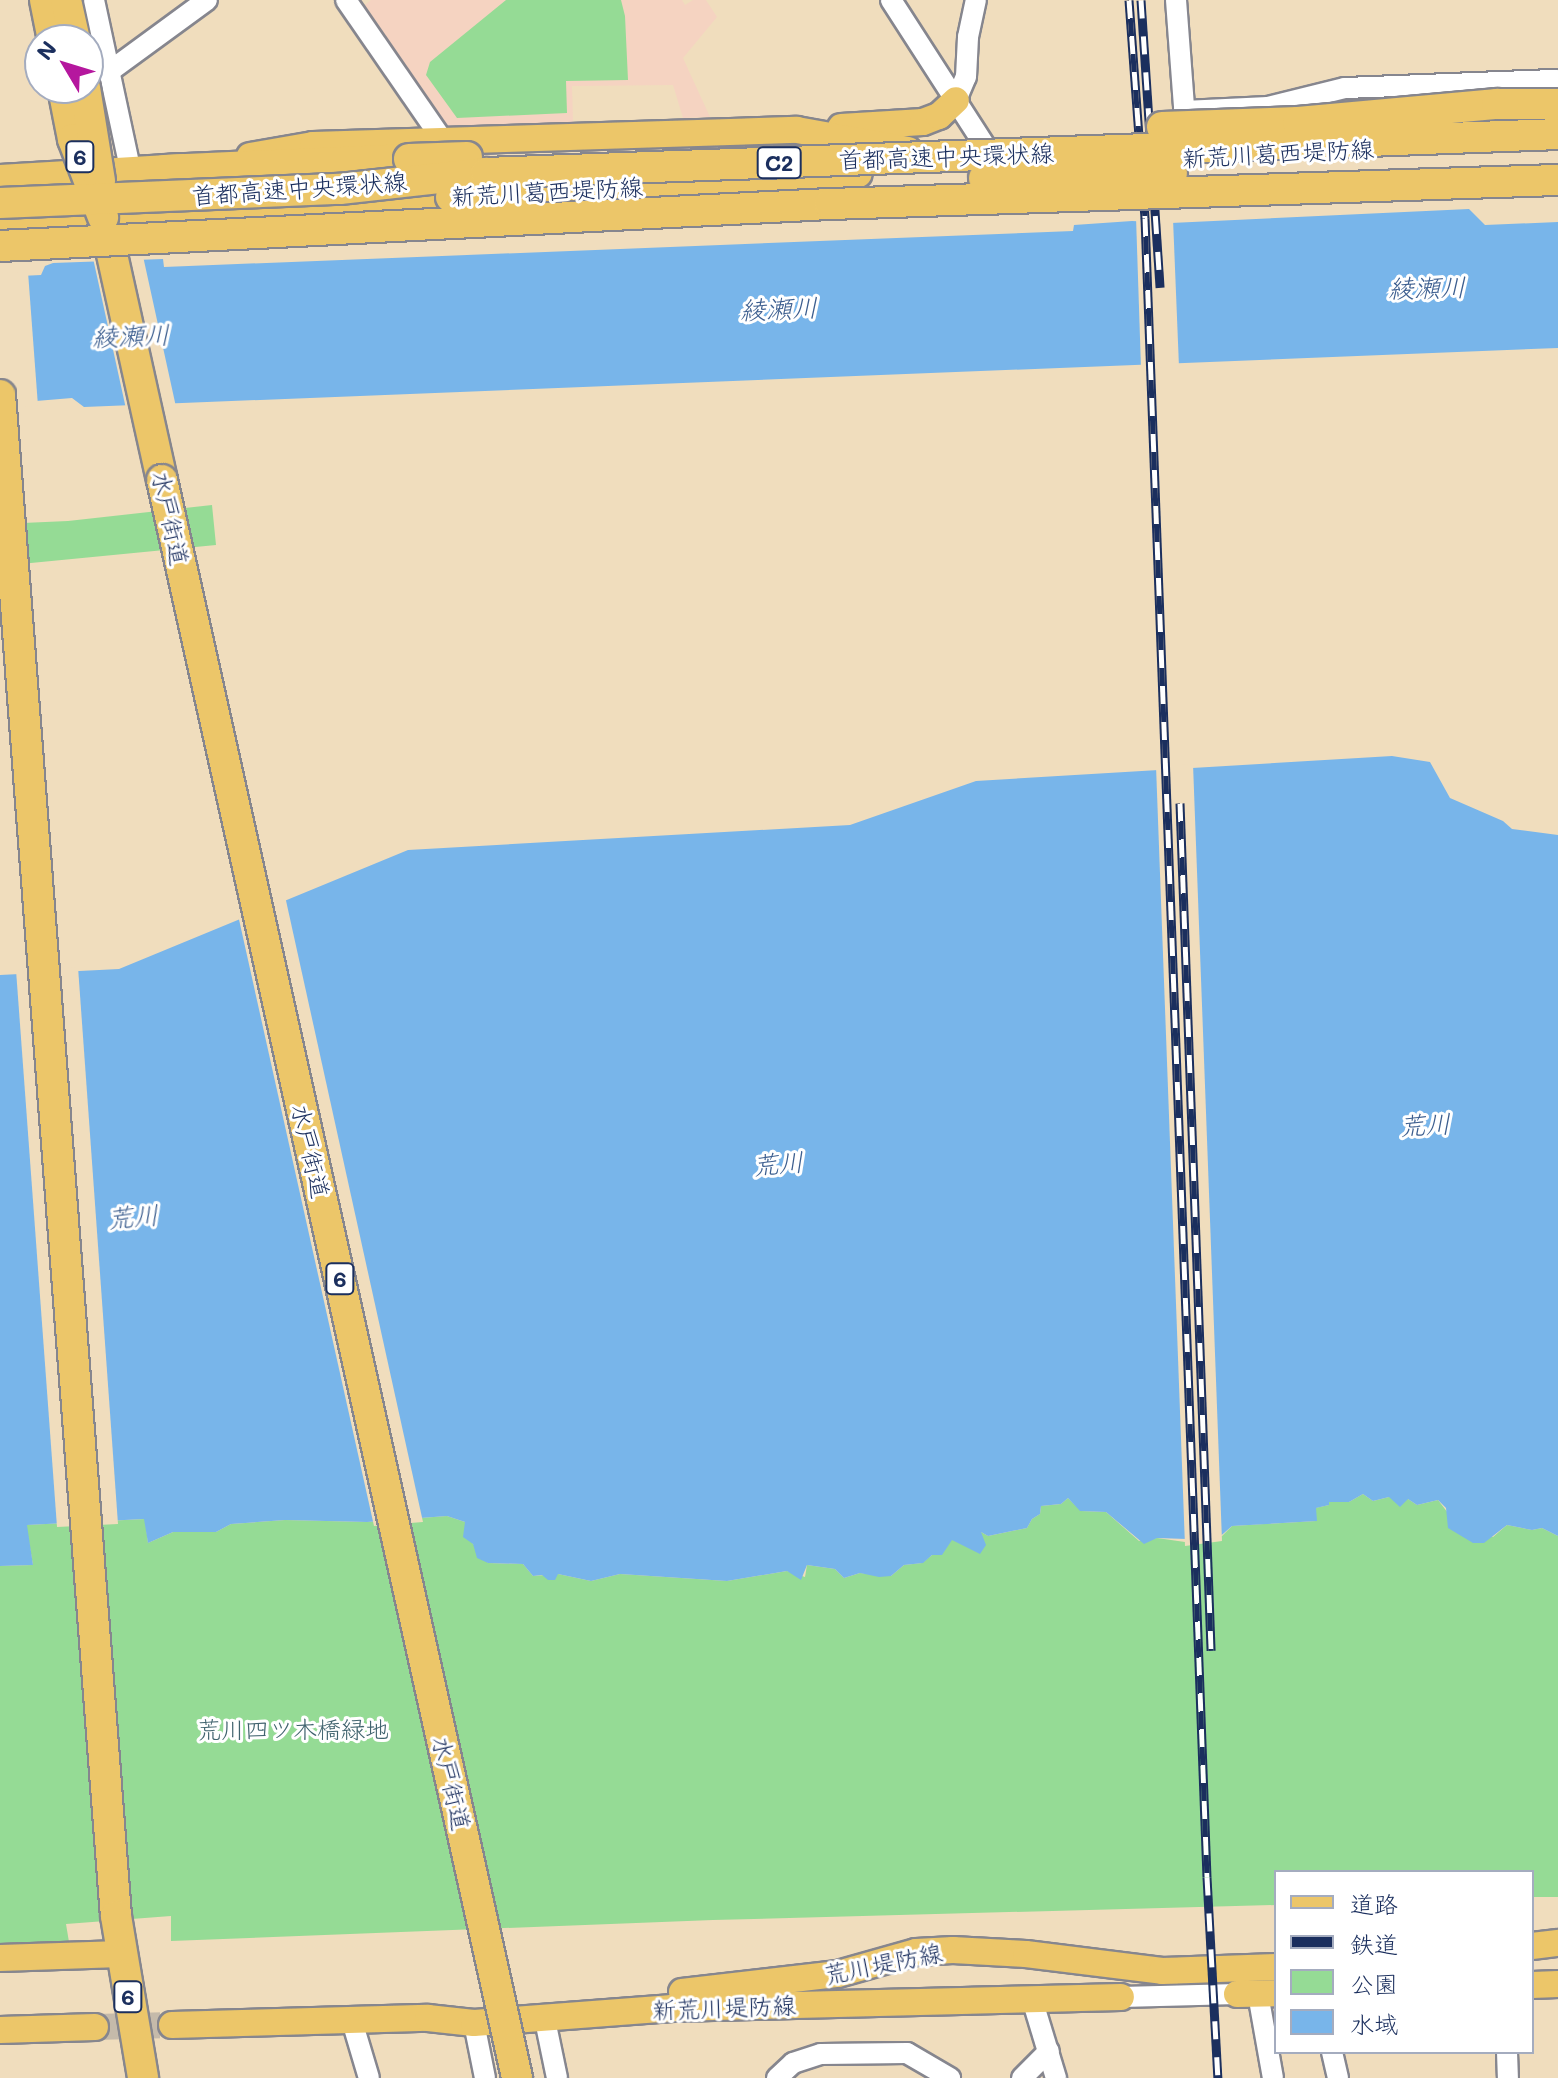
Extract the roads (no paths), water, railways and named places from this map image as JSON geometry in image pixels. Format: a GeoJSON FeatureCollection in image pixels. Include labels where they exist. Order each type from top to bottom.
{"type":"FeatureCollection","features":[{"type":"Feature","properties":{"kind":"highway"},"geometry":{"type":"LineString","coordinates":[[45,0],[50,24]]}},
{"type":"Feature","properties":{"kind":"highway"},"geometry":{"type":"LineString","coordinates":[[66,0],[71,24]]}},
{"type":"Feature","properties":{"kind":"highway","name":"水戸街道"},"geometry":{"type":"LineString","coordinates":[[66,104],[73,139],[105,223]]}},
{"type":"Feature","properties":{"kind":"highway","name":"水戸街道"},"geometry":{"type":"LineString","coordinates":[[96,104],[95,130],[105,223],[517,2078]]}},
{"type":"Feature","properties":{"kind":"highway"},"geometry":{"type":"LineString","coordinates":[[164,170],[1298,122],[1497,104],[1558,104]]}},
{"type":"Feature","properties":{"kind":"highway","name":"首都高速中央環状線"},"geometry":{"type":"LineString","coordinates":[[0,203],[340,189],[486,173],[1558,134]]}},
{"type":"Feature","properties":{"kind":"highway"},"geometry":{"type":"LineString","coordinates":[[451,197],[506,201],[1069,174],[1558,167]]}},
{"type":"Feature","properties":{"kind":"highway","name":"首都高速中央環状線"},"geometry":{"type":"LineString","coordinates":[[0,246],[830,204],[1558,180]]}},
{"type":"Feature","properties":{"kind":"highway","name":"6"},"geometry":{"type":"LineString","coordinates":[[0,395],[116,1916],[143,2078]]}},
{"type":"Feature","properties":{"kind":"main road","name":"新荒川葛西堤防線"},"geometry":{"type":"LineString","coordinates":[[0,178],[164,170],[313,145],[797,130],[923,122],[939,116],[956,100]]}},
{"type":"Feature","properties":{"kind":"main road","name":"新荒川葛西堤防線"},"geometry":{"type":"LineString","coordinates":[[797,130],[999,166]]}},
{"type":"Feature","properties":{"kind":"main road","name":"新荒川葛西堤防線"},"geometry":{"type":"LineString","coordinates":[[0,222],[999,166],[1419,147],[1558,145]]}},
{"type":"Feature","properties":{"kind":"main road"},"geometry":{"type":"LineString","coordinates":[[1534,1946],[1558,1943]]}},
{"type":"Feature","properties":{"kind":"main road","name":"荒川堤防線"},"geometry":{"type":"LineString","coordinates":[[545,2020],[559,2007],[574,2001],[838,1974],[916,1952],[1026,1954],[1189,1972],[1274,1967]]}},
{"type":"Feature","properties":{"kind":"main road"},"geometry":{"type":"LineString","coordinates":[[0,1958],[121,1954]]}},
{"type":"Feature","properties":{"kind":"main road"},"geometry":{"type":"LineString","coordinates":[[1534,1985],[1558,1984]]}},
{"type":"Feature","properties":{"kind":"main road","name":"新荒川堤防線"},"geometry":{"type":"LineString","coordinates":[[172,2025],[428,2018],[474,2023],[672,2008],[1121,1997]]}},
{"type":"Feature","properties":{"kind":"main road"},"geometry":{"type":"LineString","coordinates":[[0,2030],[95,2027]]}},
{"type":"Feature","properties":{"kind":"street"},"geometry":{"type":"LineString","coordinates":[[94,0],[95,24]]}},
{"type":"Feature","properties":{"kind":"street"},"geometry":{"type":"LineString","coordinates":[[104,75],[207,0]]}},
{"type":"Feature","properties":{"kind":"street"},"geometry":{"type":"LineString","coordinates":[[891,0],[999,166]]}},
{"type":"Feature","properties":{"kind":"street"},"geometry":{"type":"LineString","coordinates":[[956,100],[966,77],[968,37],[976,0]]}},
{"type":"Feature","properties":{"kind":"street"},"geometry":{"type":"LineString","coordinates":[[1176,0],[1187,157]]}},
{"type":"Feature","properties":{"kind":"street"},"geometry":{"type":"LineString","coordinates":[[348,1],[442,139]]}},
{"type":"Feature","properties":{"kind":"street"},"geometry":{"type":"LineString","coordinates":[[1184,111],[1268,107],[1345,88],[1558,80]]}},
{"type":"Feature","properties":{"kind":"street"},"geometry":{"type":"LineString","coordinates":[[104,99],[131,173]]}},
{"type":"Feature","properties":{"kind":"street"},"geometry":{"type":"LineString","coordinates":[[1257,1994],[1273,2078]]}},
{"type":"Feature","properties":{"kind":"street","name":"新荒川堤防線"},"geometry":{"type":"LineString","coordinates":[[1121,1997],[1257,1994]]}},
{"type":"Feature","properties":{"kind":"street"},"geometry":{"type":"LineString","coordinates":[[1032,1999],[1056,2078]]}},
{"type":"Feature","properties":{"kind":"street"},"geometry":{"type":"LineString","coordinates":[[545,2020],[557,2078]]}},
{"type":"Feature","properties":{"kind":"street"},"geometry":{"type":"LineString","coordinates":[[352,2021],[369,2078]]}},
{"type":"Feature","properties":{"kind":"street"},"geometry":{"type":"LineString","coordinates":[[474,2023],[485,2078]]}},
{"type":"Feature","properties":{"kind":"street"},"geometry":{"type":"LineString","coordinates":[[1022,2078],[1049,2051]]}},
{"type":"Feature","properties":{"kind":"street"},"geometry":{"type":"LineString","coordinates":[[777,2078],[793,2063],[821,2054],[907,2053],[950,2078]]}},
{"type":"Feature","properties":{"kind":"street"},"geometry":{"type":"LineString","coordinates":[[1332,2054],[1338,2078]]}},
{"type":"Feature","properties":{"kind":"street"},"geometry":{"type":"LineString","coordinates":[[1507,2054],[1508,2078]]}},
{"type":"Feature","properties":{"kind":"water","name":"綾瀬川"},"geometry":{"type":"Polygon","coordinates":[[[1469,209],[1485,225],[1558,222],[1558,348],[84,407],[72,398],[0,404],[0,277],[41,275],[45,266],[53,263],[163,259],[164,267],[1073,231],[1074,225],[1132,221],[1171,223],[1469,209]]]}},
{"type":"Feature","properties":{"kind":"water","name":"荒川"},"geometry":{"type":"Polygon","coordinates":[[[1392,756],[1430,762],[1450,798],[1503,821],[1512,829],[1558,835],[1558,1536],[1542,1528],[1532,1530],[1507,1525],[1484,1543],[1473,1543],[1448,1528],[1446,1508],[1438,1500],[1417,1505],[1408,1499],[1400,1507],[1389,1497],[1373,1501],[1363,1494],[1349,1502],[1329,1502],[1329,1505],[1316,1508],[1317,1521],[1232,1526],[1216,1540],[1157,1538],[1144,1544],[1106,1512],[1080,1511],[1068,1498],[1061,1504],[1041,1506],[1040,1514],[1032,1519],[1027,1528],[988,1536],[981,1532],[986,1545],[980,1554],[952,1540],[942,1555],[932,1555],[923,1563],[904,1565],[891,1576],[879,1577],[860,1573],[844,1578],[835,1569],[807,1565],[801,1580],[787,1571],[727,1581],[620,1574],[591,1581],[558,1574],[555,1580],[548,1580],[542,1575],[533,1576],[523,1564],[488,1563],[477,1558],[473,1544],[463,1537],[465,1522],[447,1516],[367,1522],[285,1520],[231,1524],[216,1532],[173,1532],[148,1543],[144,1519],[27,1525],[33,1565],[0,1566],[0,975],[119,969],[408,850],[850,825],[976,781],[1392,756]]]}},
{"type":"Feature","properties":{"kind":"tunnel"},"geometry":{"type":"LineString","coordinates":[[95,2027],[172,2025]]}},
{"type":"Feature","properties":{"kind":"railway"},"geometry":{"type":"LineString","coordinates":[[1129,0],[1145,218],[1207,1877],[1218,2078]]}},
{"type":"Feature","properties":{"kind":"railway"},"geometry":{"type":"LineString","coordinates":[[1141,0],[1160,287]]}},
{"type":"Feature","properties":{"kind":"railway"},"geometry":{"type":"LineString","coordinates":[[1180,803],[1211,1650]]}},
{"type":"Feature","properties":{"kind":"park label","name":"荒川四ツ木橋緑地"},"geometry":{"type":"Point","coordinates":[293,1729]}}]}
